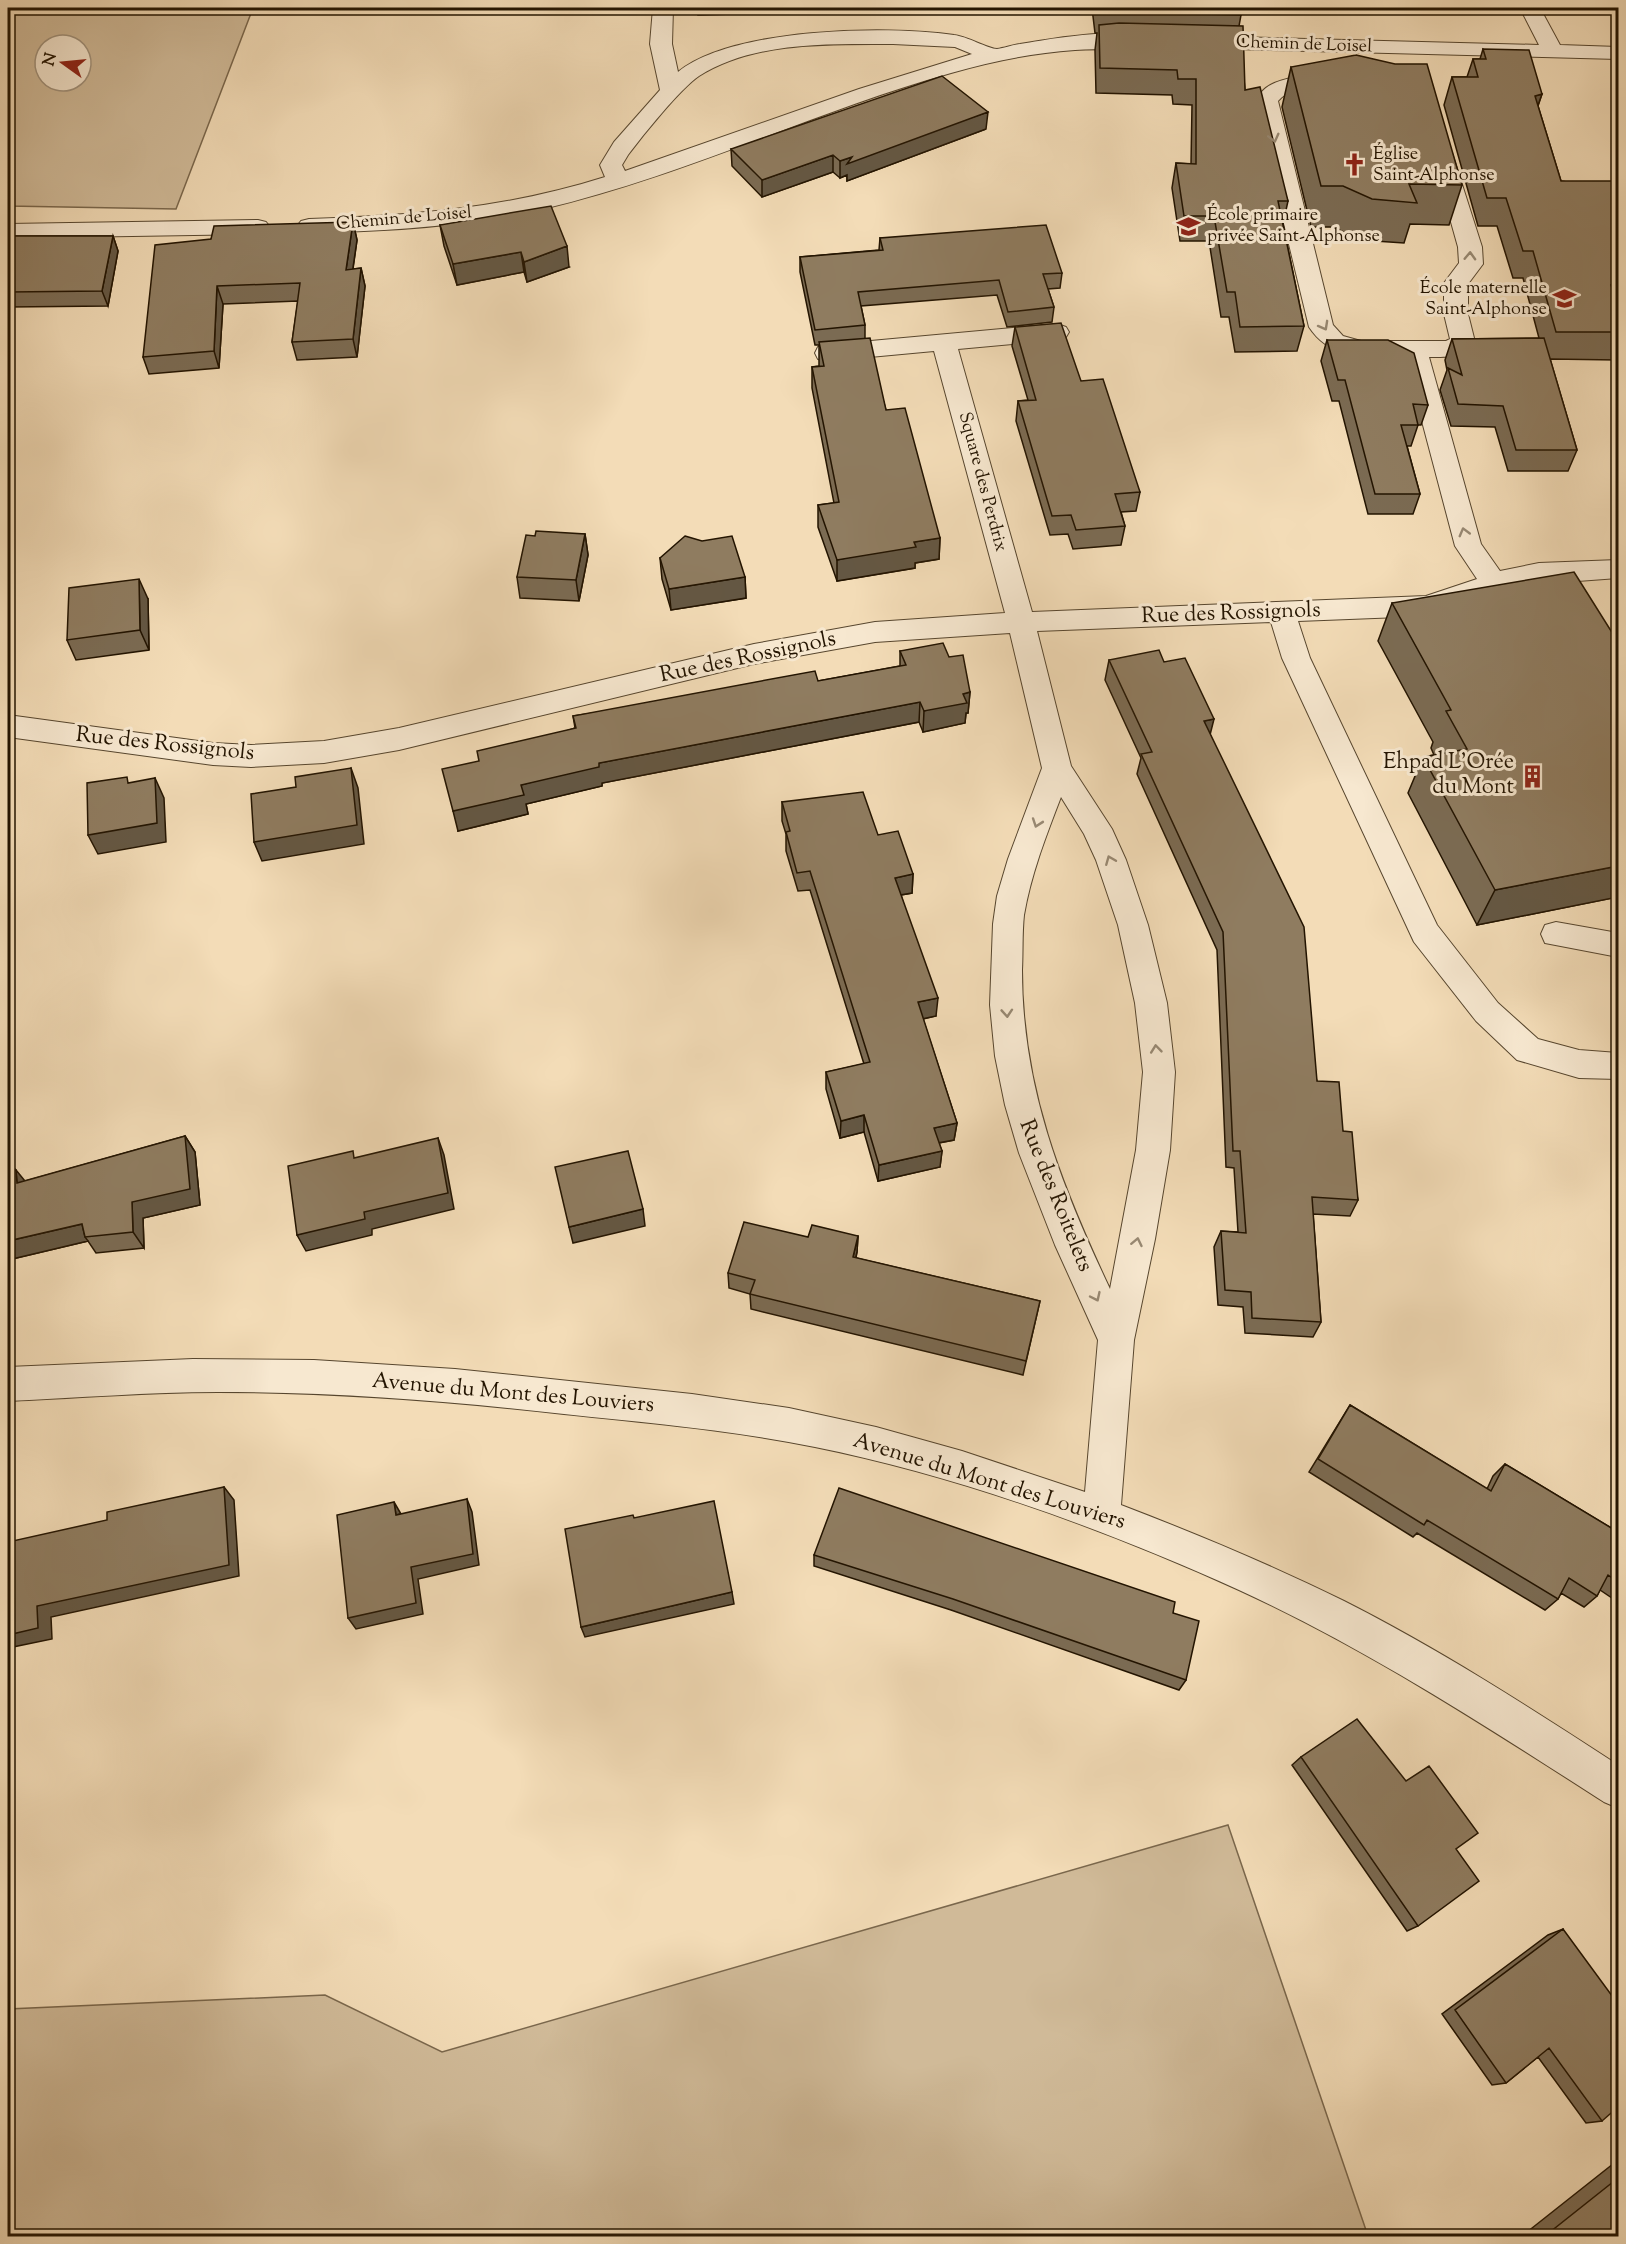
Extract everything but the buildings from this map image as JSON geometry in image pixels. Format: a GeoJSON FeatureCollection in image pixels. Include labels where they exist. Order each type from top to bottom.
{"type":"FeatureCollection","features":[{"type":"Feature","properties":{"kind":"street"},"geometry":{"type":"LineString","coordinates":[[663,8],[661,44],[670,92]]}},
{"type":"Feature","properties":{"kind":"street"},"geometry":{"type":"LineString","coordinates":[[1530,8],[1553,51]]}},
{"type":"Feature","properties":{"kind":"street"},"geometry":{"type":"LineString","coordinates":[[617,180],[611,165],[614,158],[670,92],[691,72],[737,52],[773,44],[859,39],[936,40],[967,44],[990,55]]}},
{"type":"Feature","properties":{"kind":"street","name":"Chemin de Loisel"},"geometry":{"type":"LineString","coordinates":[[8,231],[283,227],[392,223],[464,216],[545,201],[617,180],[927,72],[990,55],[1070,42],[1168,41],[1618,53]]}},
{"type":"Feature","properties":{"kind":"street"},"geometry":{"type":"LineString","coordinates":[[1257,43],[1267,108],[1322,327],[1334,341],[1360,349],[1418,360],[1451,349],[1463,342],[1456,314],[1456,283],[1471,264],[1470,247],[1439,141]]}},
{"type":"Feature","properties":{"kind":"street"},"geometry":{"type":"LineString","coordinates":[[1415,48],[1421,71]]}},
{"type":"Feature","properties":{"kind":"street"},"geometry":{"type":"LineString","coordinates":[[1267,100],[1278,88],[1288,84],[1354,84]]}},
{"type":"Feature","properties":{"kind":"street"},"geometry":{"type":"LineString","coordinates":[[822,354],[1060,332]]}},
{"type":"Feature","properties":{"kind":"street","name":"Square des Perdrix"},"geometry":{"type":"LineString","coordinates":[[944,343],[1021,622]]}},
{"type":"Feature","properties":{"kind":"street"},"geometry":{"type":"LineString","coordinates":[[1418,360],[1468,546],[1493,582]]}},
{"type":"Feature","properties":{"kind":"street","name":"Rue des Rossignols"},"geometry":{"type":"LineString","coordinates":[[8,726],[213,754],[251,756],[324,752],[399,739],[754,654],[836,638],[912,628],[1021,622],[1426,606],[1457,598],[1493,582],[1535,574],[1618,569]]}},
{"type":"Feature","properties":{"kind":"street"},"geometry":{"type":"LineString","coordinates":[[1281,612],[1296,658],[1425,933],[1487,1012],[1528,1050],[1579,1064],[1618,1066]]}},
{"type":"Feature","properties":{"kind":"street","name":"Rue des Roitelets"},"geometry":{"type":"LineString","coordinates":[[1021,622],[1057,768],[1096,829],[1111,860],[1133,925],[1151,1003],[1159,1072],[1153,1150],[1146,1194],[1116,1340],[1102,1515]]}},
{"type":"Feature","properties":{"kind":"street","name":"Rue des Roitelets"},"geometry":{"type":"LineString","coordinates":[[1057,768],[1023,860],[1009,916],[1005,982],[1007,1022],[1019,1105],[1034,1155],[1116,1340]]}},
{"type":"Feature","properties":{"kind":"street"},"geometry":{"type":"LineString","coordinates":[[1556,934],[1618,945]]}},
{"type":"Feature","properties":{"kind":"street","name":"Avenue du Mont des Louviers"},"geometry":{"type":"LineString","coordinates":[[8,1384],[152,1377],[311,1377],[520,1392],[711,1412],[789,1425],[907,1452],[1102,1515],[1158,1536],[1277,1588],[1364,1632],[1450,1681],[1618,1788]]}},
{"type":"Feature","properties":{"kind":"shaded area"},"geometry":{"type":"Polygon","coordinates":[[[8,8],[253,8],[176,209],[8,206],[8,8]]]}},
{"type":"Feature","properties":{"kind":"shaded area"},"geometry":{"type":"Polygon","coordinates":[[[1228,1825],[1368,2236],[8,2236],[8,2009],[325,1995],[442,2052],[1228,1825]]]}},
{"type":"Feature","properties":{"kind":"place","name":"Église Saint-Alphonse"},"geometry":{"type":"Point","coordinates":[1355,165]}},
{"type":"Feature","properties":{"kind":"place","name":"École primaire privée Saint-Alphonse"},"geometry":{"type":"Point","coordinates":[1189,226]}},
{"type":"Feature","properties":{"kind":"place","name":"École maternelle Saint-Alphonse"},"geometry":{"type":"Point","coordinates":[1565,299]}},
{"type":"Feature","properties":{"kind":"place","name":"Ehpad L'Orée du Mont"},"geometry":{"type":"Point","coordinates":[1532,776]}}]}
